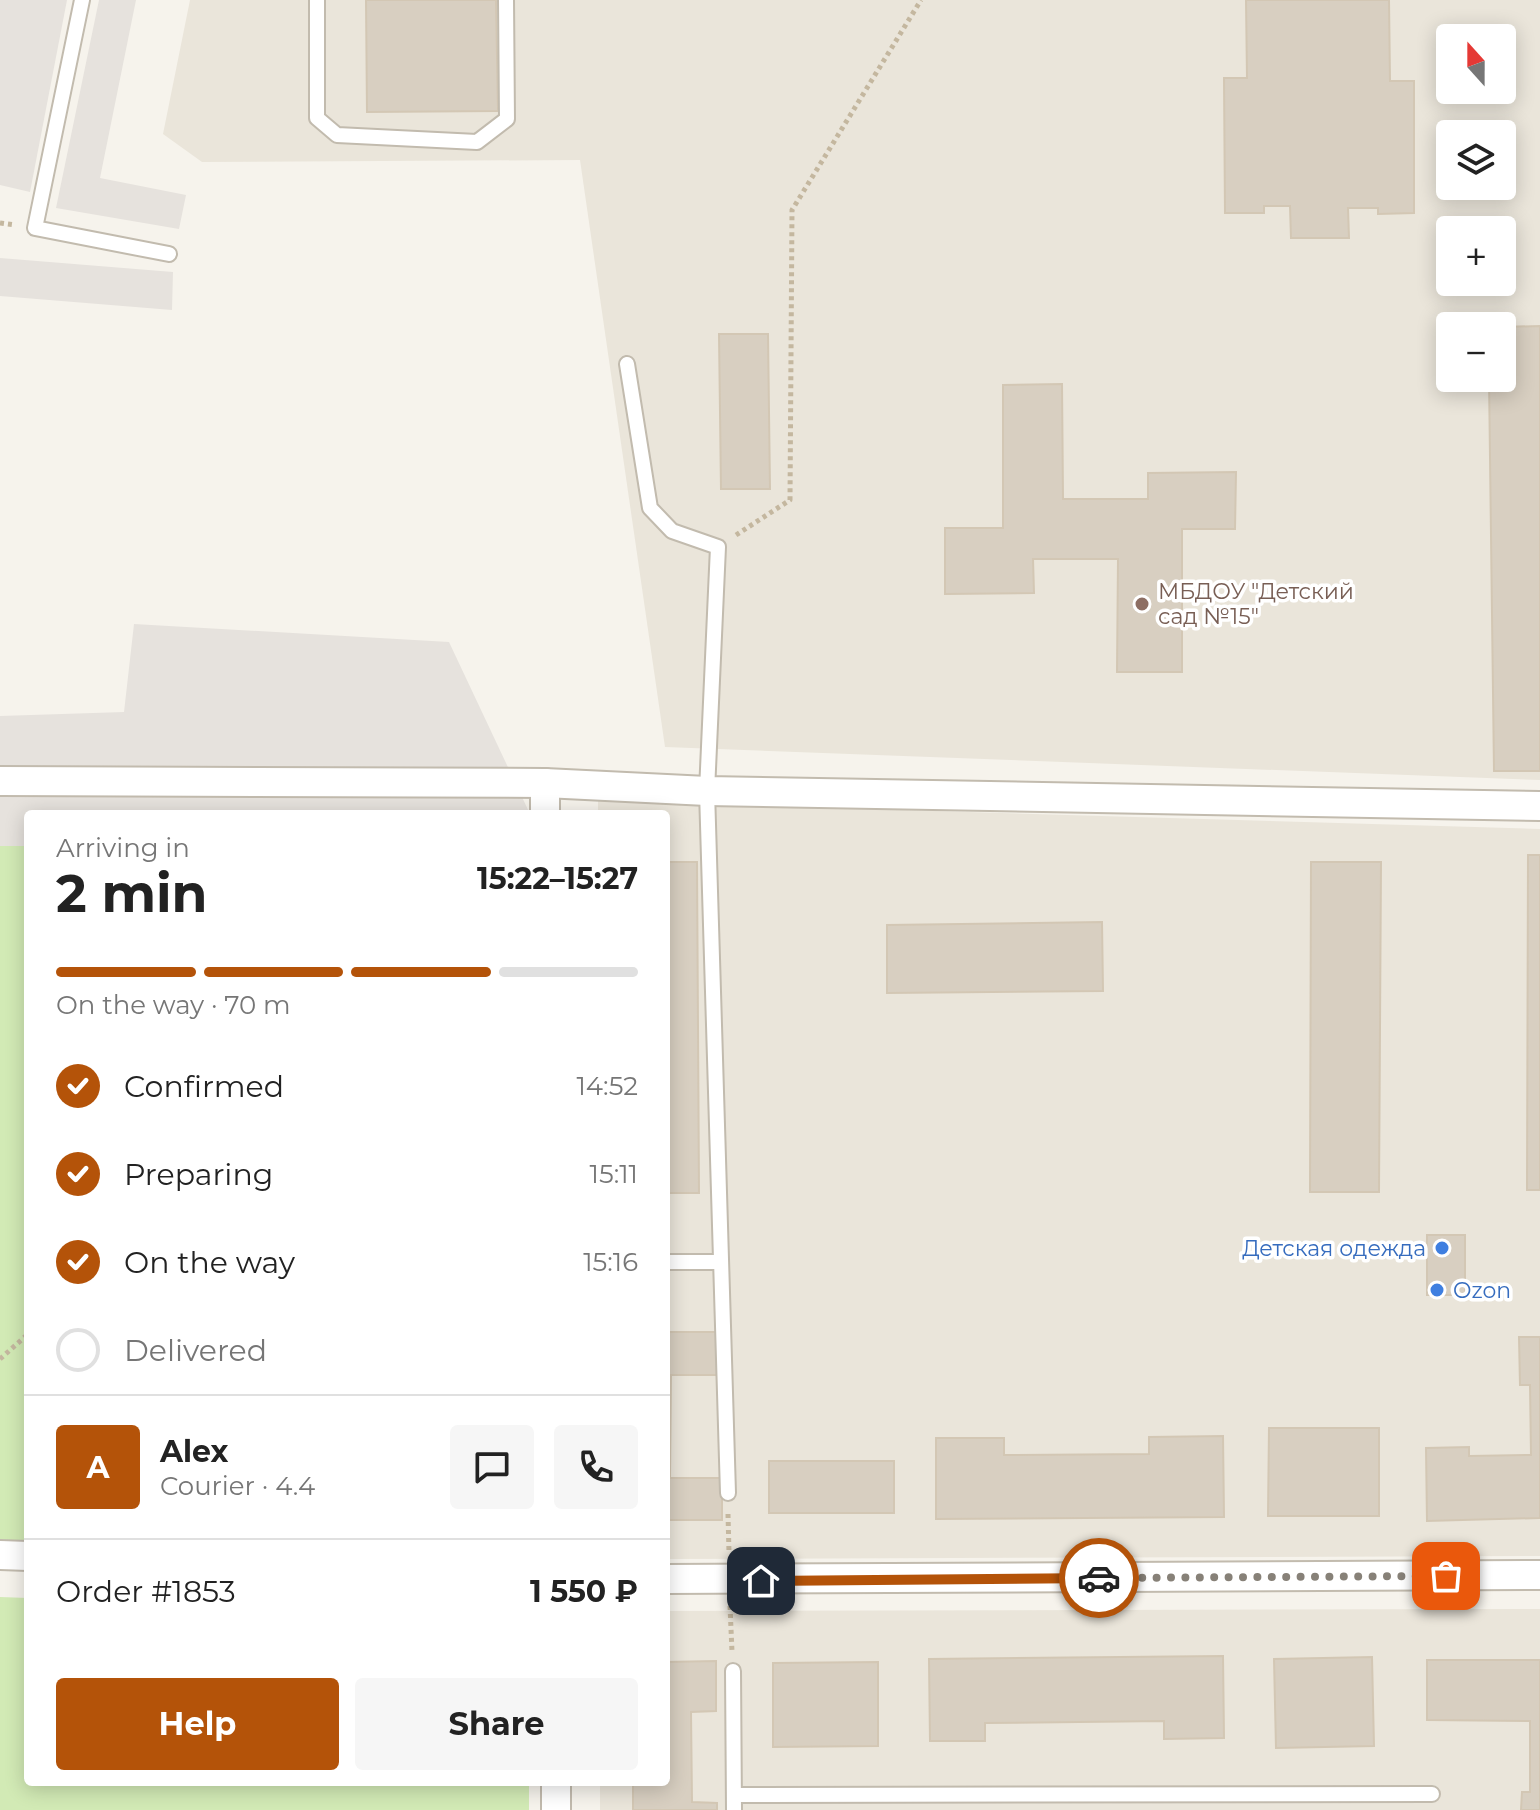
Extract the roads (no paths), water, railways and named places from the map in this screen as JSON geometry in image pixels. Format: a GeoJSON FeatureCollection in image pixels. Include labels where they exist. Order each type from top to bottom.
{"type":"FeatureCollection","features":[{"type":"Feature","properties":{"kind":"street"},"geometry":{"type":"LineString","coordinates":[[0,781],[545,783],[707,791],[1540,806]]}},
{"type":"Feature","properties":{"kind":"street"},"geometry":{"type":"LineString","coordinates":[[545,783],[545,810]]}},
{"type":"Feature","properties":{"kind":"street"},"geometry":{"type":"LineString","coordinates":[[0,1555],[24,1556]]}},
{"type":"Feature","properties":{"kind":"street"},"geometry":{"type":"LineString","coordinates":[[670,1579],[1540,1575]]}},
{"type":"Feature","properties":{"kind":"street"},"geometry":{"type":"LineString","coordinates":[[556,1786],[556,1810]]}},
{"type":"Feature","properties":{"kind":"lane"},"geometry":{"type":"LineString","coordinates":[[82,0],[35,228],[169,254]]}},
{"type":"Feature","properties":{"kind":"lane"},"geometry":{"type":"LineString","coordinates":[[317,0],[317,118],[337,135],[477,142],[507,119],[506,0]]}},
{"type":"Feature","properties":{"kind":"lane"},"geometry":{"type":"LineString","coordinates":[[627,364],[650,508],[672,531],[718,547],[707,791],[728,1493]]}},
{"type":"Feature","properties":{"kind":"lane"},"geometry":{"type":"LineString","coordinates":[[670,1262],[721,1262]]}},
{"type":"Feature","properties":{"kind":"lane"},"geometry":{"type":"LineString","coordinates":[[733,1671],[735,1802],[1212,1794],[1432,1794]]}},
{"type":"Feature","properties":{"kind":"lane"},"geometry":{"type":"LineString","coordinates":[[1212,1794],[1214,1810]]}},
{"type":"Feature","properties":{"kind":"place","name":"МБДОУ \"Детский сад №15\""},"geometry":{"type":"Point","coordinates":[1142,604]}},
{"type":"Feature","properties":{"kind":"place","name":"Детская одежда"},"geometry":{"type":"Point","coordinates":[1442,1248]}},
{"type":"Feature","properties":{"kind":"place","name":"Ozon"},"geometry":{"type":"Point","coordinates":[1437,1290]}}]}
